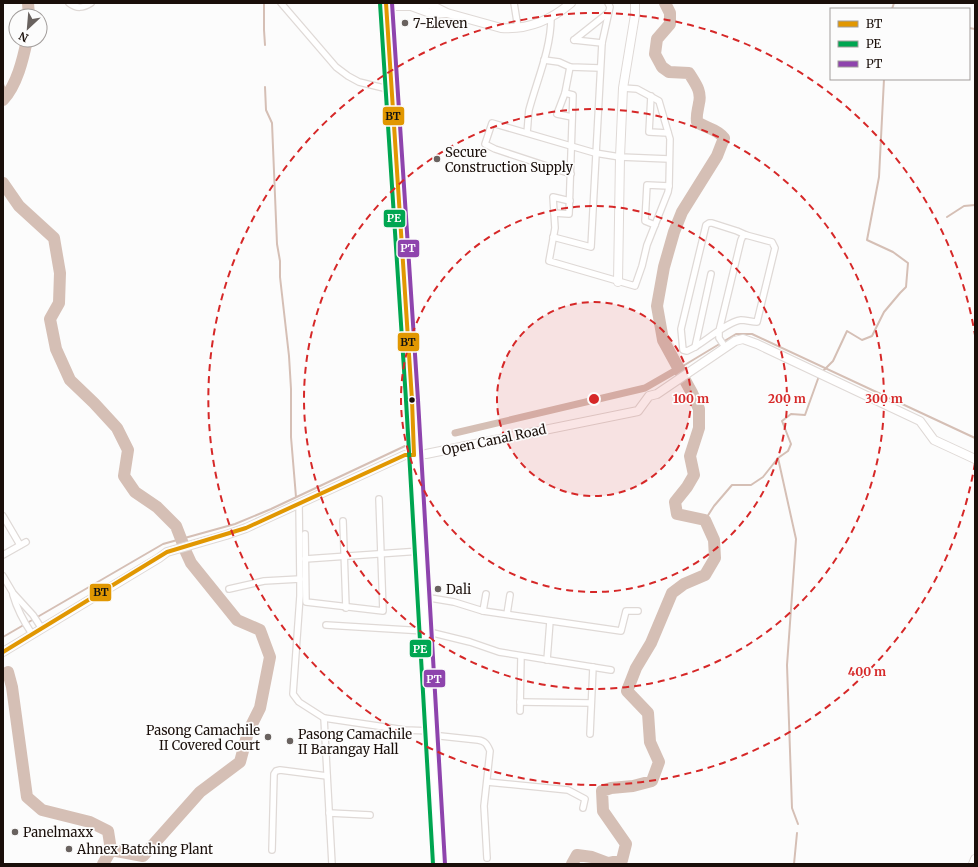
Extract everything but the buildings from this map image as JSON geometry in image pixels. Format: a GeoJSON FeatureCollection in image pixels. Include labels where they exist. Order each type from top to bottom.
{"type":"FeatureCollection","features":[{"type":"Feature","properties":{"kind":"main road"},"geometry":{"type":"LineString","coordinates":[[439,864],[412,400],[386,4],[411,6],[429,4],[447,13],[501,28],[518,28],[537,24],[551,18],[571,3]]}},
{"type":"Feature","properties":{"kind":"main road"},"geometry":{"type":"LineString","coordinates":[[618,282],[620,157],[626,65],[635,15],[634,3]]}},
{"type":"Feature","properties":{"kind":"main road","name":"Open Canal Road"},"geometry":{"type":"LineString","coordinates":[[3,652],[160,558],[167,552],[237,531],[405,455],[426,454],[638,410],[649,396],[656,394],[725,348],[740,340],[747,340],[757,344],[920,421],[934,440],[975,459]]}},
{"type":"Feature","properties":{"kind":"main road"},"geometry":{"type":"LineString","coordinates":[[974,864],[975,859]]}},
{"type":"Feature","properties":{"kind":"street"},"geometry":{"type":"LineString","coordinates":[[69,3],[79,8],[85,8],[91,3]]}},
{"type":"Feature","properties":{"kind":"street"},"geometry":{"type":"LineString","coordinates":[[281,3],[336,67],[359,82],[392,90]]}},
{"type":"Feature","properties":{"kind":"street"},"geometry":{"type":"LineString","coordinates":[[514,3],[518,28]]}},
{"type":"Feature","properties":{"kind":"street"},"geometry":{"type":"LineString","coordinates":[[553,237],[591,247],[600,68],[602,43],[610,7],[608,3]]}},
{"type":"Feature","properties":{"kind":"street"},"geometry":{"type":"LineString","coordinates":[[602,43],[574,40],[608,13]]}},
{"type":"Feature","properties":{"kind":"street"},"geometry":{"type":"LineString","coordinates":[[527,132],[529,112],[544,60],[551,26],[551,18]]}},
{"type":"Feature","properties":{"kind":"street"},"geometry":{"type":"LineString","coordinates":[[544,60],[559,62],[570,66],[600,68]]}},
{"type":"Feature","properties":{"kind":"street"},"geometry":{"type":"LineString","coordinates":[[570,66],[565,93],[557,114],[572,117]]}},
{"type":"Feature","properties":{"kind":"street"},"geometry":{"type":"LineString","coordinates":[[570,201],[553,197],[555,228],[549,261],[635,286],[647,245],[656,225],[669,186],[670,140],[659,100],[638,89],[624,88]]}},
{"type":"Feature","properties":{"kind":"street"},"geometry":{"type":"LineString","coordinates":[[554,213],[569,214],[571,174],[570,145],[573,95],[565,93]]}},
{"type":"Feature","properties":{"kind":"street"},"geometry":{"type":"LineString","coordinates":[[651,96],[649,132],[668,133]]}},
{"type":"Feature","properties":{"kind":"street"},"geometry":{"type":"LineString","coordinates":[[571,174],[495,149],[485,144],[492,123],[596,153],[620,157],[669,159]]}},
{"type":"Feature","properties":{"kind":"street"},"geometry":{"type":"LineString","coordinates":[[656,225],[645,221],[647,185],[669,186]]}},
{"type":"Feature","properties":{"kind":"street"},"geometry":{"type":"LineString","coordinates":[[712,223],[746,235],[772,242],[775,248],[757,322],[742,320],[719,331],[695,347],[687,351],[684,350],[681,329],[706,225],[712,223]]}},
{"type":"Feature","properties":{"kind":"street"},"geometry":{"type":"LineString","coordinates":[[725,348],[719,338],[719,331],[741,240],[743,236],[746,235]]}},
{"type":"Feature","properties":{"kind":"street"},"geometry":{"type":"LineString","coordinates":[[695,347],[711,274]]}},
{"type":"Feature","properties":{"kind":"street"},"geometry":{"type":"LineString","coordinates":[[305,534],[306,602],[346,608],[383,611],[378,498]]}},
{"type":"Feature","properties":{"kind":"street"},"geometry":{"type":"LineString","coordinates":[[299,504],[300,596],[293,694],[299,702],[324,718],[478,740],[487,744],[490,751],[484,806],[487,858]]}},
{"type":"Feature","properties":{"kind":"street"},"geometry":{"type":"LineString","coordinates":[[3,516],[20,545]]}},
{"type":"Feature","properties":{"kind":"street"},"geometry":{"type":"LineString","coordinates":[[343,521],[346,608]]}},
{"type":"Feature","properties":{"kind":"street"},"geometry":{"type":"LineString","coordinates":[[3,555],[26,542]]}},
{"type":"Feature","properties":{"kind":"street"},"geometry":{"type":"LineString","coordinates":[[305,559],[421,551]]}},
{"type":"Feature","properties":{"kind":"street"},"geometry":{"type":"LineString","coordinates":[[3,576],[13,592],[42,629]]}},
{"type":"Feature","properties":{"kind":"street"},"geometry":{"type":"LineString","coordinates":[[229,589],[264,581],[300,579]]}},
{"type":"Feature","properties":{"kind":"street"},"geometry":{"type":"LineString","coordinates":[[13,592],[15,603],[23,621],[32,634]]}},
{"type":"Feature","properties":{"kind":"street"},"geometry":{"type":"LineString","coordinates":[[483,611],[486,594]]}},
{"type":"Feature","properties":{"kind":"street"},"geometry":{"type":"LineString","coordinates":[[507,614],[510,596]]}},
{"type":"Feature","properties":{"kind":"street"},"geometry":{"type":"LineString","coordinates":[[424,597],[454,602],[483,611],[621,631],[626,611],[638,611]]}},
{"type":"Feature","properties":{"kind":"street"},"geometry":{"type":"LineString","coordinates":[[547,660],[550,621]]}},
{"type":"Feature","properties":{"kind":"street"},"geometry":{"type":"LineString","coordinates":[[326,625],[425,631],[470,642],[499,652],[611,670]]}},
{"type":"Feature","properties":{"kind":"street"},"geometry":{"type":"LineString","coordinates":[[520,711],[521,656]]}},
{"type":"Feature","properties":{"kind":"street"},"geometry":{"type":"LineString","coordinates":[[590,734],[592,667]]}},
{"type":"Feature","properties":{"kind":"street"},"geometry":{"type":"LineString","coordinates":[[520,702],[591,703]]}},
{"type":"Feature","properties":{"kind":"street"},"geometry":{"type":"LineString","coordinates":[[324,718],[332,864]]}},
{"type":"Feature","properties":{"kind":"street"},"geometry":{"type":"LineString","coordinates":[[272,850],[274,774],[280,770],[327,776]]}},
{"type":"Feature","properties":{"kind":"street"},"geometry":{"type":"LineString","coordinates":[[487,782],[568,790],[586,799],[583,808]]}},
{"type":"Feature","properties":{"kind":"street"},"geometry":{"type":"LineString","coordinates":[[330,813],[370,815]]}},
{"type":"Feature","properties":{"kind":"waterway"},"geometry":{"type":"LineString","coordinates":[[28,3],[28,8]]}},
{"type":"Feature","properties":{"kind":"waterway"},"geometry":{"type":"LineString","coordinates":[[264,3],[265,45]]}},
{"type":"Feature","properties":{"kind":"waterway"},"geometry":{"type":"LineString","coordinates":[[572,864],[577,855],[592,857],[608,863],[622,860],[626,844],[603,811],[602,791],[652,781],[659,762],[650,742],[648,713],[627,691],[636,668],[651,643],[672,593],[684,584],[705,575],[715,558],[714,540],[705,520],[677,514],[675,502],[694,475],[690,456],[699,428],[699,409],[663,340],[657,306],[664,267],[674,232],[682,212],[717,156],[724,138],[715,130],[697,122],[700,95],[689,73],[669,72],[662,67],[655,54],[657,39],[670,24],[670,13],[665,3]]}},
{"type":"Feature","properties":{"kind":"waterway"},"geometry":{"type":"LineString","coordinates":[[892,8],[894,3]]}},
{"type":"Feature","properties":{"kind":"waterway"},"geometry":{"type":"LineString","coordinates":[[970,28],[975,29]]}},
{"type":"Feature","properties":{"kind":"waterway"},"geometry":{"type":"LineString","coordinates":[[3,100],[16,79],[25,48]]}},
{"type":"Feature","properties":{"kind":"waterway"},"geometry":{"type":"LineString","coordinates":[[823,371],[833,361],[847,331],[862,340],[872,336],[884,312],[906,287],[908,263],[893,252],[867,240],[879,177],[884,80]]}},
{"type":"Feature","properties":{"kind":"waterway"},"geometry":{"type":"LineString","coordinates":[[3,84],[7,95]]}},
{"type":"Feature","properties":{"kind":"waterway"},"geometry":{"type":"LineString","coordinates":[[265,87],[266,110],[272,123],[277,244],[289,356],[291,437],[296,497]]}},
{"type":"Feature","properties":{"kind":"waterway"},"geometry":{"type":"LineString","coordinates":[[3,183],[19,206],[54,238],[60,273],[59,303],[50,319],[56,349],[70,380],[117,428],[128,450],[124,476],[135,492],[157,507],[176,526],[183,544]]}},
{"type":"Feature","properties":{"kind":"waterway"},"geometry":{"type":"LineString","coordinates":[[947,217],[964,206],[975,205]]}},
{"type":"Feature","properties":{"kind":"waterway"},"geometry":{"type":"LineString","coordinates":[[678,369],[736,334],[752,334],[975,438]]}},
{"type":"Feature","properties":{"kind":"waterway"},"geometry":{"type":"LineString","coordinates":[[455,433],[645,388],[678,369]]}},
{"type":"Feature","properties":{"kind":"waterway"},"geometry":{"type":"LineString","coordinates":[[705,520],[714,506],[732,485],[751,485],[763,477],[778,458],[788,451],[791,444],[782,421],[791,414],[805,415],[819,376]]}},
{"type":"Feature","properties":{"kind":"waterway"},"geometry":{"type":"LineString","coordinates":[[3,637],[163,544],[235,524],[271,509],[405,446]]}},
{"type":"Feature","properties":{"kind":"waterway"},"geometry":{"type":"LineString","coordinates":[[778,458],[796,539],[787,665],[792,808],[798,824]]}},
{"type":"Feature","properties":{"kind":"waterway"},"geometry":{"type":"LineString","coordinates":[[111,850],[143,856],[200,792],[240,762],[248,732],[260,708],[270,657],[260,630],[237,620],[191,563],[185,550]]}},
{"type":"Feature","properties":{"kind":"waterway"},"geometry":{"type":"LineString","coordinates":[[8,672],[12,687],[27,797],[42,810],[90,822],[108,831],[111,850],[103,864]]}},
{"type":"Feature","properties":{"kind":"waterway"},"geometry":{"type":"LineString","coordinates":[[794,864],[797,833]]}},
{"type":"Feature","properties":{"kind":"transit line","name":"PE"},"geometry":{"type":"LineString","coordinates":[[380,3],[406,400],[433,864]]}},
{"type":"Feature","properties":{"kind":"transit line","name":"BT"},"geometry":{"type":"LineString","coordinates":[[386,3],[412,400],[414,455]]}},
{"type":"Feature","properties":{"kind":"transit line","name":"PT"},"geometry":{"type":"LineString","coordinates":[[392,3],[418,400],[445,864]]}},
{"type":"Feature","properties":{"kind":"transit line","name":"BT"},"geometry":{"type":"LineString","coordinates":[[3,652],[167,552],[246,528],[405,455],[414,455]]}},
{"type":"Feature","properties":{"kind":"place","name":"7-Eleven"},"geometry":{"type":"Point","coordinates":[405,23]}},
{"type":"Feature","properties":{"kind":"place","name":"Secure Construction Supply"},"geometry":{"type":"Point","coordinates":[437,159]}},
{"type":"Feature","properties":{"kind":"place","name":"Dali"},"geometry":{"type":"Point","coordinates":[438,589]}},
{"type":"Feature","properties":{"kind":"place","name":"Pasong Camachile II Covered Court"},"geometry":{"type":"Point","coordinates":[268,737]}},
{"type":"Feature","properties":{"kind":"place","name":"Pasong Camachile II Barangay Hall"},"geometry":{"type":"Point","coordinates":[290,741]}},
{"type":"Feature","properties":{"kind":"place","name":"Panelmaxx"},"geometry":{"type":"Point","coordinates":[15,832]}},
{"type":"Feature","properties":{"kind":"place","name":"Ahnex Batching Plant"},"geometry":{"type":"Point","coordinates":[69,849]}}]}
